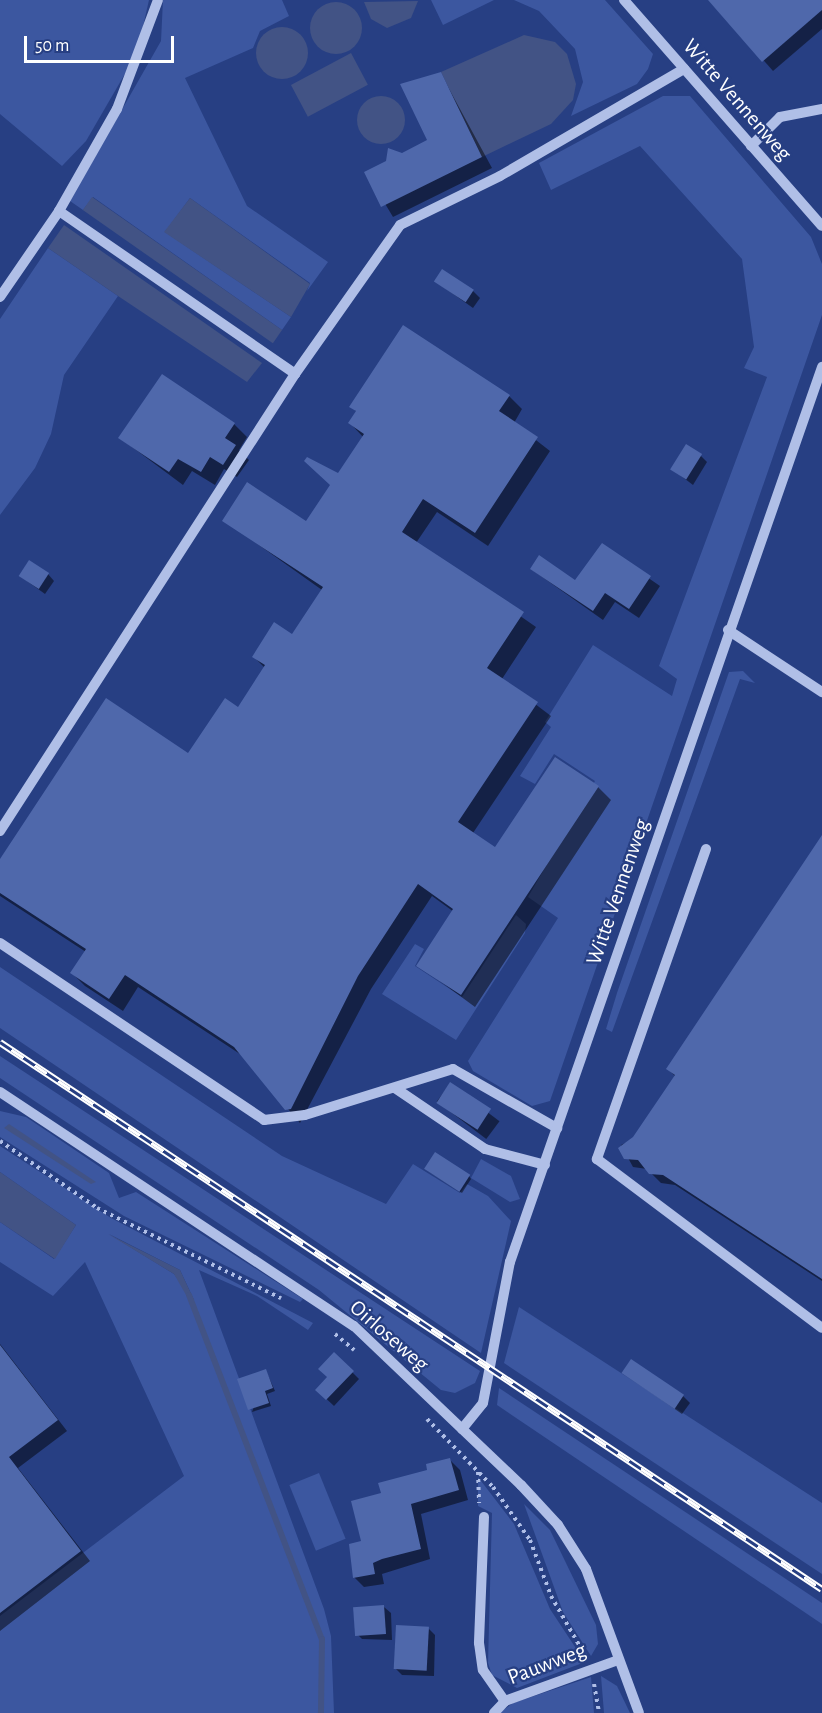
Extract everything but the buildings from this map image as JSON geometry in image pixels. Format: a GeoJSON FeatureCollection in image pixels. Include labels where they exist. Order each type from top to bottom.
{"type":"FeatureCollection","features":[{"type":"Feature","properties":{"kind":"street"},"geometry":{"type":"LineString","coordinates":[[0,297],[59,211],[117,109],[158,0]]}},
{"type":"Feature","properties":{"kind":"street","name":"Witte Vennenweg"},"geometry":{"type":"LineString","coordinates":[[624,0],[822,226]]}},
{"type":"Feature","properties":{"kind":"street"},"geometry":{"type":"LineString","coordinates":[[0,831],[295,374],[400,225],[500,176],[684,69]]}},
{"type":"Feature","properties":{"kind":"street"},"geometry":{"type":"LineString","coordinates":[[751,146],[780,117],[822,109]]}},
{"type":"Feature","properties":{"kind":"street"},"geometry":{"type":"LineString","coordinates":[[59,211],[295,374]]}},
{"type":"Feature","properties":{"kind":"street","name":"Witte Vennenweg"},"geometry":{"type":"LineString","coordinates":[[462,1429],[483,1404],[510,1262],[728,630],[822,367]]}},
{"type":"Feature","properties":{"kind":"street"},"geometry":{"type":"LineString","coordinates":[[728,630],[822,693]]}},
{"type":"Feature","properties":{"kind":"street"},"geometry":{"type":"LineString","coordinates":[[706,849],[597,1159],[822,1328]]}},
{"type":"Feature","properties":{"kind":"street"},"geometry":{"type":"LineString","coordinates":[[0,943],[264,1119],[305,1115],[453,1069],[557,1128]]}},
{"type":"Feature","properties":{"kind":"street"},"geometry":{"type":"LineString","coordinates":[[394,1088],[485,1149],[545,1165]]}},
{"type":"Feature","properties":{"kind":"street","name":"Oirloseweg"},"geometry":{"type":"LineString","coordinates":[[0,1092],[354,1326],[462,1429],[558,1526],[586,1569],[639,1713]]}},
{"type":"Feature","properties":{"kind":"street"},"geometry":{"type":"LineString","coordinates":[[484,1517],[479,1642],[483,1670],[505,1701]]}},
{"type":"Feature","properties":{"kind":"street","name":"Pauwweg"},"geometry":{"type":"LineString","coordinates":[[494,1713],[505,1701],[592,1667],[618,1660]]}},
{"type":"Feature","properties":{"kind":"path"},"geometry":{"type":"LineString","coordinates":[[0,1141],[97,1208],[286,1300]]}},
{"type":"Feature","properties":{"kind":"path","name":"Oirloseweg"},"geometry":{"type":"LineString","coordinates":[[331,1330],[357,1353]]}},
{"type":"Feature","properties":{"kind":"path","name":"Oirloseweg"},"geometry":{"type":"LineString","coordinates":[[417,1409],[478,1472],[530,1540],[551,1596],[592,1667]]}},
{"type":"Feature","properties":{"kind":"path"},"geometry":{"type":"LineString","coordinates":[[478,1472],[479,1510],[484,1517]]}},
{"type":"Feature","properties":{"kind":"path"},"geometry":{"type":"LineString","coordinates":[[592,1667],[598,1713]]}},
{"type":"Feature","properties":{"kind":"shaded area"},"geometry":{"type":"Polygon","coordinates":[[[0,0],[149,0],[137,53],[86,141],[62,166],[0,114],[0,0]]]}},
{"type":"Feature","properties":{"kind":"shaded area"},"geometry":{"type":"Polygon","coordinates":[[[163,0],[282,0],[289,16],[260,31],[253,48],[185,78],[247,206],[328,262],[307,291],[310,283],[190,198],[165,232],[291,317],[282,330],[93,197],[83,210],[70,201],[161,41],[163,0]]]}},
{"type":"Feature","properties":{"kind":"shaded area"},"geometry":{"type":"Polygon","coordinates":[[[431,0],[494,0],[443,25],[431,0]]]}},
{"type":"Feature","properties":{"kind":"shaded area"},"geometry":{"type":"Polygon","coordinates":[[[514,0],[605,0],[653,54],[648,69],[637,84],[571,116],[583,82],[575,49],[539,11],[514,0]]]}},
{"type":"Feature","properties":{"kind":"shaded area"},"geometry":{"type":"Polygon","coordinates":[[[418,1],[411,18],[387,28],[371,19],[364,2],[418,1]]]}},
{"type":"Feature","properties":{"kind":"shaded area"},"geometry":{"type":"Polygon","coordinates":[[[331,2],[341,2],[355,9],[362,28],[355,47],[341,54],[331,54],[321,50],[314,43],[310,33],[310,23],[314,13],[321,6],[331,2]]]}},
{"type":"Feature","properties":{"kind":"shaded area"},"geometry":{"type":"Polygon","coordinates":[[[277,27],[287,27],[301,34],[308,53],[301,72],[287,79],[277,79],[267,75],[260,68],[256,58],[256,48],[260,38],[267,31],[277,27]]]}},
{"type":"Feature","properties":{"kind":"shaded area"},"geometry":{"type":"Polygon","coordinates":[[[524,35],[555,42],[567,54],[576,84],[573,100],[551,124],[482,157],[441,72],[524,35]]]}},
{"type":"Feature","properties":{"kind":"shaded area"},"geometry":{"type":"Polygon","coordinates":[[[351,53],[368,85],[308,117],[291,85],[351,53]]]}},
{"type":"Feature","properties":{"kind":"shaded area"},"geometry":{"type":"Polygon","coordinates":[[[376,96],[386,96],[398,103],[405,115],[405,125],[398,137],[386,144],[376,144],[361,133],[357,125],[357,115],[368,100],[376,96]]]}},
{"type":"Feature","properties":{"kind":"shaded area"},"geometry":{"type":"Polygon","coordinates":[[[663,96],[690,96],[811,237],[822,264],[822,315],[550,1101],[532,1106],[473,1071],[468,1061],[558,918],[528,897],[595,781],[554,754],[535,784],[520,776],[551,727],[545,722],[593,645],[672,696],[677,679],[659,666],[767,377],[744,368],[754,347],[742,259],[640,146],[551,190],[539,163],[663,96]]]}},
{"type":"Feature","properties":{"kind":"shaded area"},"geometry":{"type":"Polygon","coordinates":[[[92,197],[282,330],[273,343],[83,210],[92,197]]]}},
{"type":"Feature","properties":{"kind":"shaded area"},"geometry":{"type":"Polygon","coordinates":[[[190,198],[310,284],[291,317],[164,232],[190,198]]]}},
{"type":"Feature","properties":{"kind":"shaded area"},"geometry":{"type":"Polygon","coordinates":[[[64,225],[262,363],[247,382],[48,248],[64,225]]]}},
{"type":"Feature","properties":{"kind":"shaded area"},"geometry":{"type":"Polygon","coordinates":[[[48,248],[118,296],[64,375],[51,434],[35,468],[0,515],[0,319],[48,248]]]}},
{"type":"Feature","properties":{"kind":"shaded area"},"geometry":{"type":"Polygon","coordinates":[[[743,671],[755,683],[740,679],[612,1032],[606,1029],[617,993],[729,672],[743,671]]]}},
{"type":"Feature","properties":{"kind":"shaded area"},"geometry":{"type":"Polygon","coordinates":[[[516,915],[526,924],[525,933],[456,1040],[382,994],[415,944],[424,949],[415,966],[462,997],[516,915]]]}},
{"type":"Feature","properties":{"kind":"shaded area"},"geometry":{"type":"Polygon","coordinates":[[[0,967],[282,1156],[386,1204],[413,1164],[460,1193],[467,1184],[488,1196],[511,1221],[481,1353],[0,1028],[0,967]]]}},
{"type":"Feature","properties":{"kind":"shaded area"},"geometry":{"type":"Polygon","coordinates":[[[0,1056],[480,1371],[475,1383],[455,1393],[441,1390],[319,1290],[0,1078],[0,1056]]]}},
{"type":"Feature","properties":{"kind":"shaded area"},"geometry":{"type":"Polygon","coordinates":[[[0,1111],[26,1117],[109,1173],[119,1198],[136,1192],[303,1299],[300,1302],[124,1216],[0,1137],[0,1111]]]}},
{"type":"Feature","properties":{"kind":"shaded area"},"geometry":{"type":"Polygon","coordinates":[[[9,1124],[96,1182],[91,1184],[4,1128],[9,1124]]]}},
{"type":"Feature","properties":{"kind":"shaded area"},"geometry":{"type":"Polygon","coordinates":[[[0,1146],[111,1218],[313,1323],[308,1330],[257,1296],[199,1270],[324,1609],[331,1636],[334,1713],[0,1713],[0,1616],[184,1476],[85,1262],[53,1296],[0,1262],[0,1222],[54,1259],[76,1225],[0,1172],[0,1146]],[[109,1234],[174,1274],[194,1300],[180,1270],[109,1234]]]}},
{"type":"Feature","properties":{"kind":"shaded area"},"geometry":{"type":"Polygon","coordinates":[[[481,1159],[511,1176],[520,1199],[510,1202],[471,1178],[481,1159]]]}},
{"type":"Feature","properties":{"kind":"shaded area"},"geometry":{"type":"Polygon","coordinates":[[[0,1172],[76,1225],[55,1259],[0,1222],[0,1172]]]}},
{"type":"Feature","properties":{"kind":"shaded area"},"geometry":{"type":"Polygon","coordinates":[[[108,1234],[180,1270],[194,1300],[190,1302],[174,1274],[108,1234]]]}},
{"type":"Feature","properties":{"kind":"shaded area"},"geometry":{"type":"Polygon","coordinates":[[[519,1307],[822,1503],[822,1574],[504,1363],[519,1307]]]}},
{"type":"Feature","properties":{"kind":"shaded area"},"geometry":{"type":"Polygon","coordinates":[[[499,1388],[822,1603],[822,1624],[497,1405],[499,1388]]]}},
{"type":"Feature","properties":{"kind":"shaded area"},"geometry":{"type":"Polygon","coordinates":[[[319,1473],[346,1539],[316,1551],[289,1485],[319,1473]]]}},
{"type":"Feature","properties":{"kind":"shaded area"},"geometry":{"type":"Polygon","coordinates":[[[478,1477],[514,1524],[550,1609],[585,1662],[517,1688],[492,1675],[488,1663],[492,1513],[478,1506],[478,1477]]]}},
{"type":"Feature","properties":{"kind":"shaded area"},"geometry":{"type":"Polygon","coordinates":[[[524,1504],[550,1530],[596,1625],[598,1644],[591,1656],[563,1612],[524,1504]]]}},
{"type":"Feature","properties":{"kind":"shaded area"},"geometry":{"type":"Polygon","coordinates":[[[601,1676],[617,1686],[630,1713],[604,1713],[601,1676]]]}},
{"type":"Feature","properties":{"kind":"shaded area"},"geometry":{"type":"Polygon","coordinates":[[[591,1677],[594,1713],[499,1713],[513,1703],[591,1677]]]}},
{"type":"Feature","properties":{"kind":"waterway"},"geometry":{"type":"LineString","coordinates":[[189,1295],[322,1639],[321,1713]]}},
{"type":"Feature","properties":{"kind":"railway"},"geometry":{"type":"LineString","coordinates":[[0,1042],[822,1589]]}}]}
